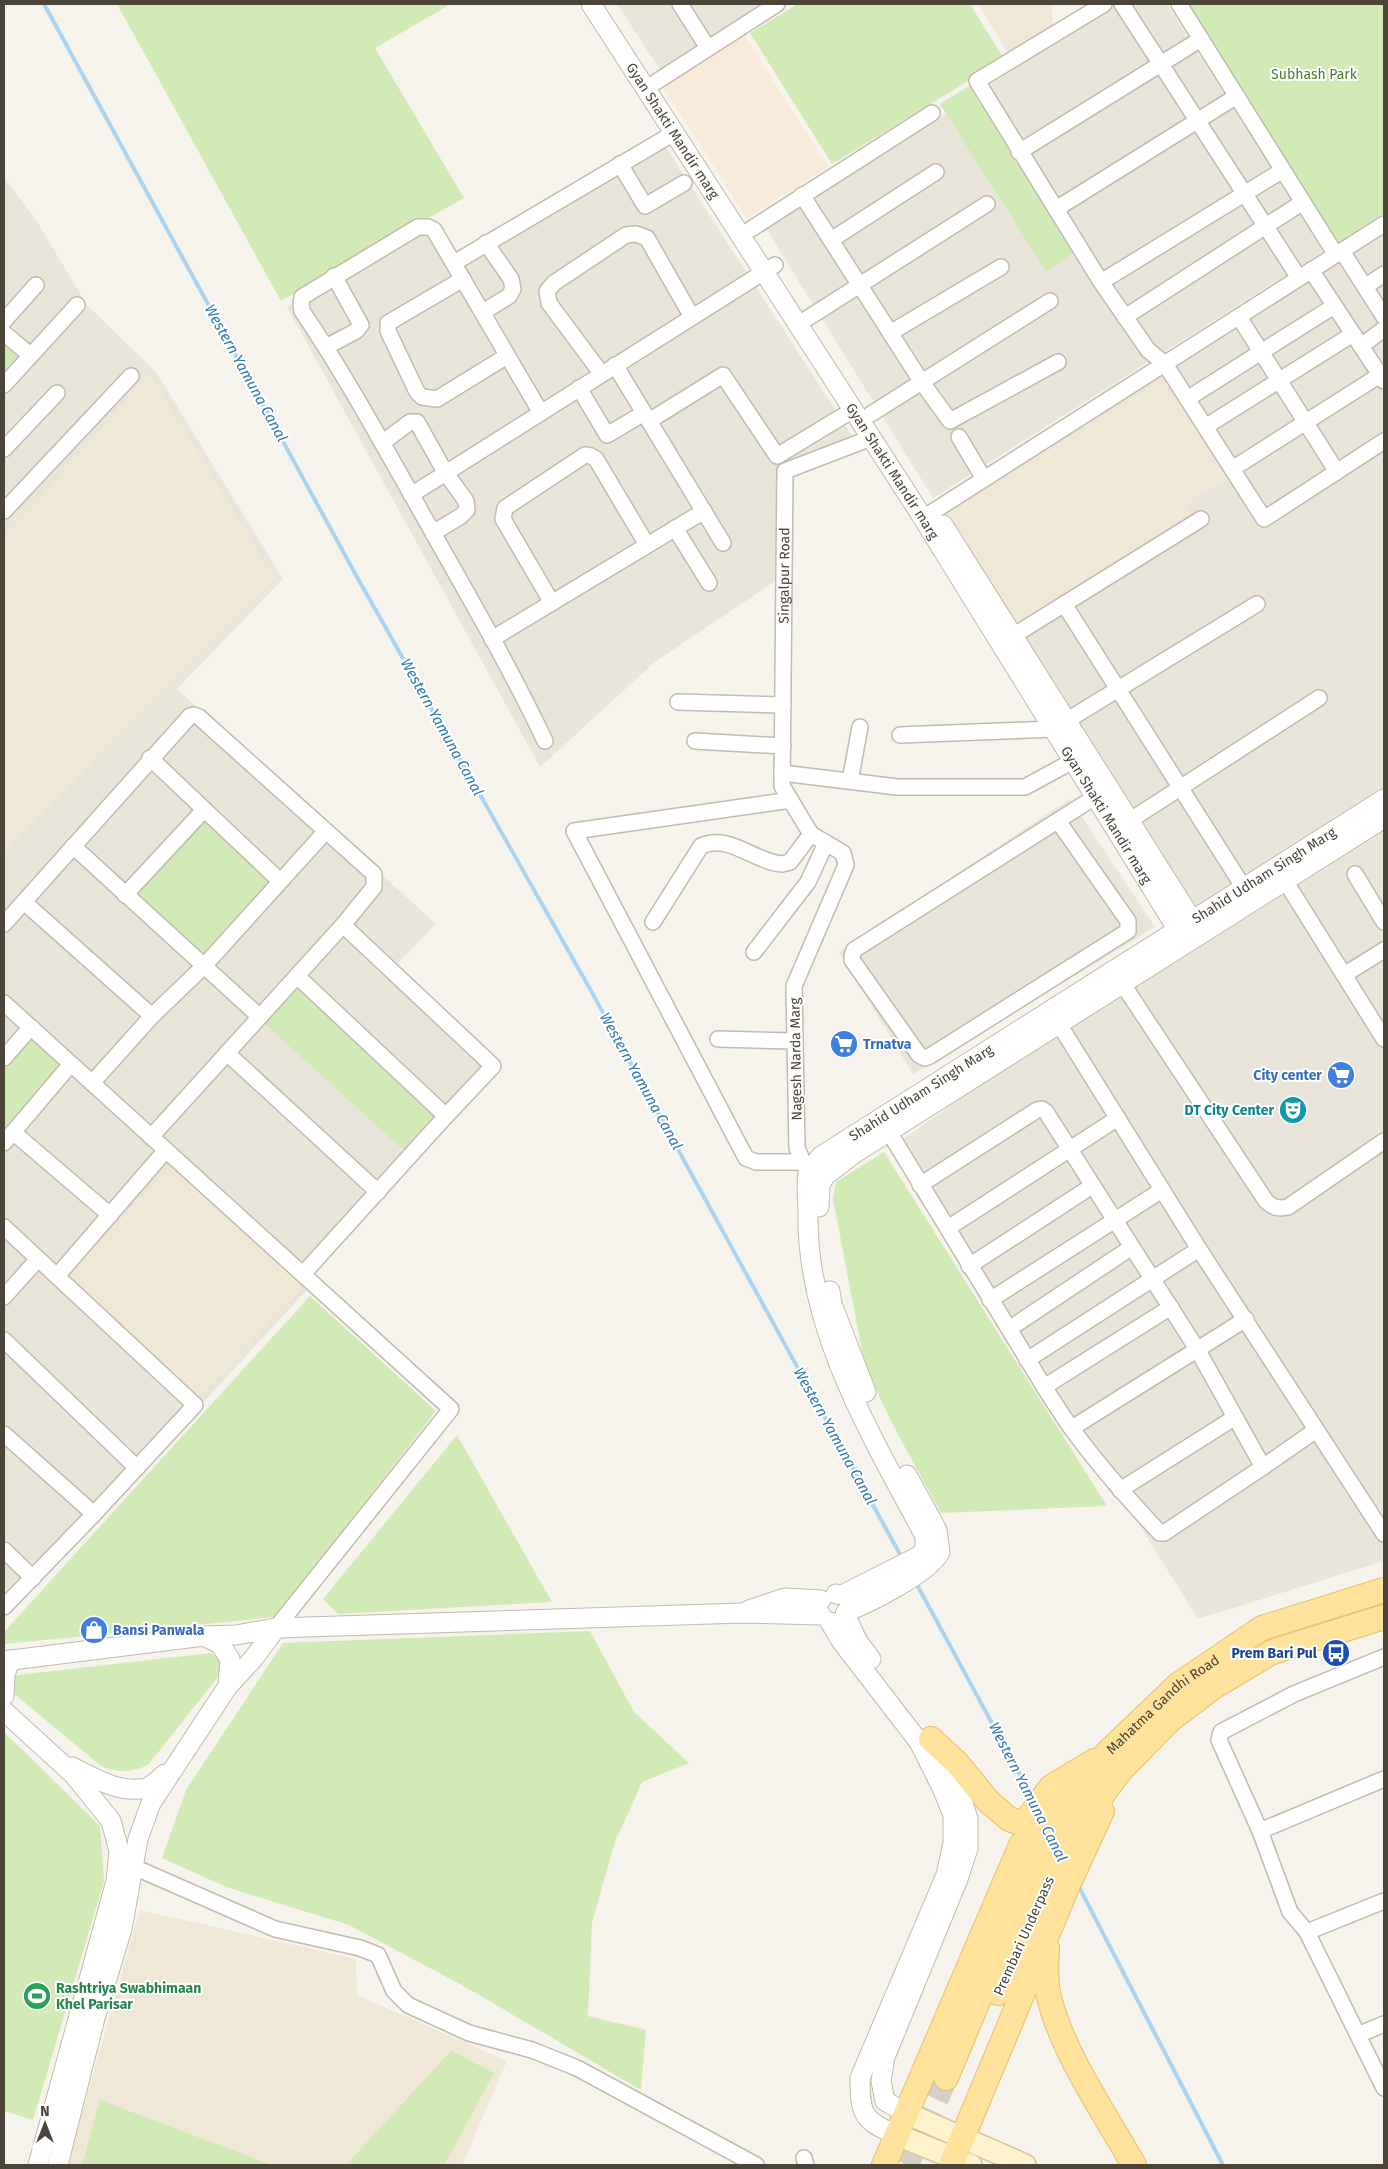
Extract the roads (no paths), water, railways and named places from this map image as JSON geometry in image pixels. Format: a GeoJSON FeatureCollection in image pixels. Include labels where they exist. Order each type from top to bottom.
{"type":"FeatureCollection","features":[{"type":"Feature","properties":{"kind":"main road","name":"Mahatma Gandhi Road"},"geometry":{"type":"LineString","coordinates":[[1061,1813],[1113,1762],[1178,1685],[1262,1628],[1380,1588]]}},
{"type":"Feature","properties":{"kind":"main road","name":"Mahatma Gandhi Road"},"geometry":{"type":"LineString","coordinates":[[1113,1762],[1216,1686],[1272,1652],[1384,1617]]}},
{"type":"Feature","properties":{"kind":"main road"},"geometry":{"type":"LineString","coordinates":[[931,1739],[958,1764],[988,1801],[1010,1819],[1035,1833]]}},
{"type":"Feature","properties":{"kind":"main road"},"geometry":{"type":"LineString","coordinates":[[884,2165],[1021,1845],[1035,1833],[1051,1787],[1113,1762]]}},
{"type":"Feature","properties":{"kind":"main road"},"geometry":{"type":"LineString","coordinates":[[1113,1762],[1060,1877],[1050,1929],[1046,1976],[1049,1997],[1056,2019],[1077,2065],[1134,2165]]}},
{"type":"Feature","properties":{"kind":"main road","name":"Prembari Underpass"},"geometry":{"type":"LineString","coordinates":[[1060,1877],[952,2081],[1035,1833],[1061,1813]]}},
{"type":"Feature","properties":{"kind":"main road"},"geometry":{"type":"LineString","coordinates":[[959,2157],[1050,1929]]}},
{"type":"Feature","properties":{"kind":"main road"},"geometry":{"type":"LineString","coordinates":[[906,2113],[959,2157]]}},
{"type":"Feature","properties":{"kind":"main road"},"geometry":{"type":"LineString","coordinates":[[897,2135],[959,2157],[1025,2165]]}},
{"type":"Feature","properties":{"kind":"street","name":"Gyan Shakti Mandir marg"},"geometry":{"type":"LineString","coordinates":[[591,4],[674,133],[769,269],[929,515],[1080,757],[1129,821],[1189,932]]}},
{"type":"Feature","properties":{"kind":"street","name":"Gyan Shakti Mandir marg"},"geometry":{"type":"LineString","coordinates":[[606,4],[751,229],[769,269],[808,318],[862,412],[871,438],[929,515],[1013,636],[1060,725]]}},
{"type":"Feature","properties":{"kind":"street"},"geometry":{"type":"LineString","coordinates":[[680,4],[708,48]]}},
{"type":"Feature","properties":{"kind":"street"},"geometry":{"type":"LineString","coordinates":[[656,82],[777,4]]}},
{"type":"Feature","properties":{"kind":"street"},"geometry":{"type":"LineString","coordinates":[[1104,4],[977,81],[1019,152],[1101,282],[1148,350],[1164,364],[1264,519],[1384,441]]}},
{"type":"Feature","properties":{"kind":"street"},"geometry":{"type":"LineString","coordinates":[[1122,4],[1266,227],[1334,306],[1382,378],[1305,422],[1232,469]]}},
{"type":"Feature","properties":{"kind":"street"},"geometry":{"type":"LineString","coordinates":[[1179,4],[1303,202],[1365,287],[1384,319],[1357,340],[1279,381],[1205,427]]}},
{"type":"Feature","properties":{"kind":"street"},"geometry":{"type":"LineString","coordinates":[[1019,152],[1201,39]]}},
{"type":"Feature","properties":{"kind":"street"},"geometry":{"type":"LineString","coordinates":[[1056,209],[1237,96]]}},
{"type":"Feature","properties":{"kind":"street"},"geometry":{"type":"LineString","coordinates":[[751,229],[932,113]]}},
{"type":"Feature","properties":{"kind":"street"},"geometry":{"type":"LineString","coordinates":[[454,263],[674,133]]}},
{"type":"Feature","properties":{"kind":"street"},"geometry":{"type":"LineString","coordinates":[[620,164],[645,206],[684,183]]}},
{"type":"Feature","properties":{"kind":"street"},"geometry":{"type":"LineString","coordinates":[[1101,282],[1283,170]]}},
{"type":"Feature","properties":{"kind":"street"},"geometry":{"type":"LineString","coordinates":[[831,240],[936,172]]}},
{"type":"Feature","properties":{"kind":"street"},"geometry":{"type":"LineString","coordinates":[[802,195],[921,382],[950,421],[1058,362]]}},
{"type":"Feature","properties":{"kind":"street"},"geometry":{"type":"LineString","coordinates":[[1125,317],[1303,202]]}},
{"type":"Feature","properties":{"kind":"street"},"geometry":{"type":"LineString","coordinates":[[808,318],[987,204]]}},
{"type":"Feature","properties":{"kind":"street"},"geometry":{"type":"LineString","coordinates":[[929,515],[1384,224]]}},
{"type":"Feature","properties":{"kind":"street"},"geometry":{"type":"LineString","coordinates":[[541,413],[434,230],[422,226],[418,227],[302,297],[302,311],[326,347],[382,443],[522,690],[545,741]]}},
{"type":"Feature","properties":{"kind":"street"},"geometry":{"type":"LineString","coordinates":[[601,374],[549,303],[547,291],[554,283],[626,235],[636,234],[647,238],[692,317]]}},
{"type":"Feature","properties":{"kind":"street"},"geometry":{"type":"LineString","coordinates":[[483,312],[509,296],[513,289],[511,279],[486,243]]}},
{"type":"Feature","properties":{"kind":"street"},"geometry":{"type":"LineString","coordinates":[[890,333],[1001,267]]}},
{"type":"Feature","properties":{"kind":"street"},"geometry":{"type":"LineString","coordinates":[[411,494],[769,269]]}},
{"type":"Feature","properties":{"kind":"street"},"geometry":{"type":"LineString","coordinates":[[1365,287],[1384,274]]}},
{"type":"Feature","properties":{"kind":"street"},"geometry":{"type":"LineString","coordinates":[[326,347],[356,331],[361,325],[334,276]]}},
{"type":"Feature","properties":{"kind":"street"},"geometry":{"type":"LineString","coordinates":[[463,279],[388,323],[388,331],[417,392],[422,397],[437,398],[507,356]]}},
{"type":"Feature","properties":{"kind":"street"},"geometry":{"type":"LineString","coordinates":[[4,321],[36,285]]}},
{"type":"Feature","properties":{"kind":"street"},"geometry":{"type":"LineString","coordinates":[[579,388],[607,435],[647,417],[723,375],[777,456],[921,382],[1050,301]]}},
{"type":"Feature","properties":{"kind":"street"},"geometry":{"type":"LineString","coordinates":[[4,385],[76,305]]}},
{"type":"Feature","properties":{"kind":"street"},"geometry":{"type":"LineString","coordinates":[[1187,399],[1334,306]]}},
{"type":"Feature","properties":{"kind":"street"},"geometry":{"type":"LineString","coordinates":[[1239,317],[1337,472]]}},
{"type":"Feature","properties":{"kind":"street"},"geometry":{"type":"LineString","coordinates":[[4,333],[30,355]]}},
{"type":"Feature","properties":{"kind":"street"},"geometry":{"type":"LineString","coordinates":[[615,365],[723,543]]}},
{"type":"Feature","properties":{"kind":"street"},"geometry":{"type":"LineString","coordinates":[[6,502],[131,376]]}},
{"type":"Feature","properties":{"kind":"street"},"geometry":{"type":"LineString","coordinates":[[4,449],[57,393]]}},
{"type":"Feature","properties":{"kind":"street"},"geometry":{"type":"LineString","coordinates":[[382,443],[410,422],[417,422],[445,472],[466,501],[467,510],[461,516],[433,533]]}},
{"type":"Feature","properties":{"kind":"street"},"geometry":{"type":"LineString","coordinates":[[959,436],[984,479]]}},
{"type":"Feature","properties":{"kind":"street","name":"Singalpur Road"},"geometry":{"type":"LineString","coordinates":[[812,834],[782,786],[785,471],[871,438]]}},
{"type":"Feature","properties":{"kind":"street"},"geometry":{"type":"LineString","coordinates":[[552,603],[503,518],[503,513],[505,508],[585,455],[596,459],[647,546]]}},
{"type":"Feature","properties":{"kind":"street"},"geometry":{"type":"LineString","coordinates":[[492,639],[704,511]]}},
{"type":"Feature","properties":{"kind":"street"},"geometry":{"type":"LineString","coordinates":[[1013,636],[1201,518]]}},
{"type":"Feature","properties":{"kind":"street"},"geometry":{"type":"LineString","coordinates":[[675,528],[709,584]]}},
{"type":"Feature","properties":{"kind":"street"},"geometry":{"type":"LineString","coordinates":[[1064,604],[1244,888]]}},
{"type":"Feature","properties":{"kind":"street"},"geometry":{"type":"LineString","coordinates":[[900,735],[1060,725],[1257,604]]}},
{"type":"Feature","properties":{"kind":"street"},"geometry":{"type":"LineString","coordinates":[[1129,821],[1318,698]]}},
{"type":"Feature","properties":{"kind":"street"},"geometry":{"type":"LineString","coordinates":[[678,702],[783,705]]}},
{"type":"Feature","properties":{"kind":"street"},"geometry":{"type":"LineString","coordinates":[[4,924],[150,758],[190,716],[196,715],[374,874],[376,880],[374,887],[343,925],[151,1137]]}},
{"type":"Feature","properties":{"kind":"street"},"geometry":{"type":"LineString","coordinates":[[850,781],[860,727]]}},
{"type":"Feature","properties":{"kind":"street"},"geometry":{"type":"LineString","coordinates":[[695,741],[783,746]]}},
{"type":"Feature","properties":{"kind":"street","name":"Gyan Shakti Mandir marg"},"geometry":{"type":"LineString","coordinates":[[1080,757],[1095,797],[1189,932]]}},
{"type":"Feature","properties":{"kind":"street"},"geometry":{"type":"LineString","coordinates":[[782,773],[897,787],[1025,787],[1080,757]]}},
{"type":"Feature","properties":{"kind":"street"},"geometry":{"type":"LineString","coordinates":[[150,758],[280,881]]}},
{"type":"Feature","properties":{"kind":"street"},"geometry":{"type":"LineString","coordinates":[[1058,821],[1128,921],[1128,931],[930,1056],[925,1058],[919,1055],[852,960],[854,950],[1095,797]]}},
{"type":"Feature","properties":{"kind":"street","name":"Shahid Udham Singh Marg"},"geometry":{"type":"LineString","coordinates":[[1384,799],[1281,874],[1244,888],[1189,932],[1122,983],[1054,1018],[889,1132],[855,1153],[825,1176],[811,1173],[821,1156],[1054,1018],[1189,932],[1281,874],[1384,818]]}},
{"type":"Feature","properties":{"kind":"street"},"geometry":{"type":"LineString","coordinates":[[791,800],[574,832],[746,1158],[756,1162],[811,1173],[832,1304],[882,1431],[937,1530],[940,1552],[893,1578],[842,1595],[833,1610],[842,1642],[919,1742],[953,1815],[953,1842],[946,1875],[860,2078],[860,2104],[868,2118],[886,2131],[897,2135]]}},
{"type":"Feature","properties":{"kind":"street"},"geometry":{"type":"LineString","coordinates":[[125,895],[204,810]]}},
{"type":"Feature","properties":{"kind":"street"},"geometry":{"type":"LineString","coordinates":[[92,1083],[152,1016],[204,966],[326,831]]}},
{"type":"Feature","properties":{"kind":"street"},"geometry":{"type":"LineString","coordinates":[[653,922],[701,846],[720,842],[782,864],[790,862],[812,834]]}},
{"type":"Feature","properties":{"kind":"street","name":"Nagesh Narda Marg"},"geometry":{"type":"LineString","coordinates":[[811,1173],[797,1148],[794,986],[846,865],[843,854],[812,834]]}},
{"type":"Feature","properties":{"kind":"street"},"geometry":{"type":"LineString","coordinates":[[754,952],[808,882],[826,843]]}},
{"type":"Feature","properties":{"kind":"street"},"geometry":{"type":"LineString","coordinates":[[72,846],[260,1017]]}},
{"type":"Feature","properties":{"kind":"street"},"geometry":{"type":"LineString","coordinates":[[1281,874],[1384,1039]]}},
{"type":"Feature","properties":{"kind":"street"},"geometry":{"type":"LineString","coordinates":[[1355,874],[1384,922]]}},
{"type":"Feature","properties":{"kind":"street"},"geometry":{"type":"LineString","coordinates":[[24,902],[152,1016]]}},
{"type":"Feature","properties":{"kind":"street"},"geometry":{"type":"LineString","coordinates":[[303,1274],[493,1066],[343,925]]}},
{"type":"Feature","properties":{"kind":"street"},"geometry":{"type":"LineString","coordinates":[[1344,975],[1384,950]]}},
{"type":"Feature","properties":{"kind":"street"},"geometry":{"type":"LineString","coordinates":[[297,976],[446,1116]]}},
{"type":"Feature","properties":{"kind":"street"},"geometry":{"type":"LineString","coordinates":[[1122,983],[1270,1206],[1277,1208],[1288,1207],[1384,1141]]}},
{"type":"Feature","properties":{"kind":"street"},"geometry":{"type":"LineString","coordinates":[[4,1003],[451,1409],[253,1659],[228,1686],[151,1803],[138,1839],[122,1929],[88,2017],[38,2165]]}},
{"type":"Feature","properties":{"kind":"street"},"geometry":{"type":"LineString","coordinates":[[1054,1018],[1199,1248],[1384,1534]]}},
{"type":"Feature","properties":{"kind":"street"},"geometry":{"type":"LineString","coordinates":[[4,1058],[31,1028]]}},
{"type":"Feature","properties":{"kind":"street"},"geometry":{"type":"LineString","coordinates":[[718,1039],[795,1041]]}},
{"type":"Feature","properties":{"kind":"street"},"geometry":{"type":"LineString","coordinates":[[228,1052],[378,1192]]}},
{"type":"Feature","properties":{"kind":"street"},"geometry":{"type":"LineString","coordinates":[[71,1064],[8,1137],[110,1215]]}},
{"type":"Feature","properties":{"kind":"street"},"geometry":{"type":"LineString","coordinates":[[920,1185],[1037,1110],[1046,1112],[1197,1349],[1263,1467]]}},
{"type":"Feature","properties":{"kind":"street"},"geometry":{"type":"LineString","coordinates":[[948,1228],[1118,1118]]}},
{"type":"Feature","properties":{"kind":"street"},"geometry":{"type":"LineString","coordinates":[[889,1132],[1044,1388],[1120,1490],[1160,1533],[1164,1533],[1316,1430]]}},
{"type":"Feature","properties":{"kind":"street"},"geometry":{"type":"LineString","coordinates":[[57,1276],[166,1150]]}},
{"type":"Feature","properties":{"kind":"street"},"geometry":{"type":"LineString","coordinates":[[969,1266],[1092,1186]]}},
{"type":"Feature","properties":{"kind":"street"},"geometry":{"type":"LineString","coordinates":[[990,1300],[1162,1190]]}},
{"type":"Feature","properties":{"kind":"street"},"geometry":{"type":"LineString","coordinates":[[4,1228],[195,1405],[4,1607]]}},
{"type":"Feature","properties":{"kind":"street"},"geometry":{"type":"LineString","coordinates":[[1009,1329],[1132,1247]]}},
{"type":"Feature","properties":{"kind":"street"},"geometry":{"type":"LineString","coordinates":[[1027,1360],[1199,1248]]}},
{"type":"Feature","properties":{"kind":"street"},"geometry":{"type":"LineString","coordinates":[[4,1297],[38,1260]]}},
{"type":"Feature","properties":{"kind":"street"},"geometry":{"type":"LineString","coordinates":[[1044,1388],[1171,1307]]}},
{"type":"Feature","properties":{"kind":"street"},"geometry":{"type":"LineString","coordinates":[[1072,1428],[1246,1319]]}},
{"type":"Feature","properties":{"kind":"street"},"geometry":{"type":"LineString","coordinates":[[4,1340],[136,1468]]}},
{"type":"Feature","properties":{"kind":"street"},"geometry":{"type":"LineString","coordinates":[[1120,1490],[1234,1418]]}},
{"type":"Feature","properties":{"kind":"street"},"geometry":{"type":"LineString","coordinates":[[4,1434],[94,1514]]}},
{"type":"Feature","properties":{"kind":"street"},"geometry":{"type":"LineString","coordinates":[[4,1550],[33,1578]]}},
{"type":"Feature","properties":{"kind":"street"},"geometry":{"type":"LineString","coordinates":[[4,1696],[7,1660],[204,1636],[236,1635],[276,1628],[833,1610]]}},
{"type":"Feature","properties":{"kind":"street"},"geometry":{"type":"LineString","coordinates":[[833,1610],[931,1739],[961,1797],[968,1819],[968,1848],[958,1879],[885,2057],[881,2081],[885,2101],[906,2113]]}},
{"type":"Feature","properties":{"kind":"street"},"geometry":{"type":"LineString","coordinates":[[204,1636],[220,1644],[230,1659],[231,1669],[228,1686]]}},
{"type":"Feature","properties":{"kind":"street"},"geometry":{"type":"LineString","coordinates":[[1384,1657],[1294,1694],[1221,1732],[1218,1740],[1260,1831],[1290,1912],[1308,1932],[1384,2088]]}},
{"type":"Feature","properties":{"kind":"street"},"geometry":{"type":"LineString","coordinates":[[4,1711],[74,1775],[111,1821],[119,1851],[116,1881],[58,2165]]}},
{"type":"Feature","properties":{"kind":"street"},"geometry":{"type":"LineString","coordinates":[[57,1760],[105,1784],[125,1789],[148,1788],[179,1762]]}},
{"type":"Feature","properties":{"kind":"street"},"geometry":{"type":"LineString","coordinates":[[1260,1831],[1384,1779]]}},
{"type":"Feature","properties":{"kind":"street"},"geometry":{"type":"LineString","coordinates":[[134,1867],[276,1929],[360,1948],[378,1955],[394,1991],[408,2005],[469,2033],[532,2050],[577,2068],[756,2165]]}},
{"type":"Feature","properties":{"kind":"street"},"geometry":{"type":"LineString","coordinates":[[1308,1932],[1384,1901]]}},
{"type":"Feature","properties":{"kind":"street"},"geometry":{"type":"LineString","coordinates":[[1358,2036],[1384,2024]]}},
{"type":"Feature","properties":{"kind":"waterway","name":"Western Yamuna Canal"},"geometry":{"type":"LineString","coordinates":[[44,4],[357,577],[590,989],[902,1558]]}},
{"type":"Feature","properties":{"kind":"waterway","name":"Western Yamuna Canal"},"geometry":{"type":"LineString","coordinates":[[915,1581],[1032,1797]]}},
{"type":"Feature","properties":{"kind":"waterway","name":"Western Yamuna Canal"},"geometry":{"type":"LineString","coordinates":[[1078,1885],[1223,2165]]}},
{"type":"Feature","properties":{"kind":"tunnel"},"geometry":{"type":"LineString","coordinates":[[907,2165],[946,2078]]}},
{"type":"Feature","properties":{"kind":"place","name":"Trnatva"},"geometry":{"type":"Point","coordinates":[844,1044]}},
{"type":"Feature","properties":{"kind":"place","name":"City center"},"geometry":{"type":"Point","coordinates":[1341,1075]}},
{"type":"Feature","properties":{"kind":"place","name":"DT City Center"},"geometry":{"type":"Point","coordinates":[1293,1110]}},
{"type":"Feature","properties":{"kind":"place","name":"Bansi Panwala"},"geometry":{"type":"Point","coordinates":[94,1630]}},
{"type":"Feature","properties":{"kind":"place","name":"Prem Bari Pul"},"geometry":{"type":"Point","coordinates":[1336,1653]}},
{"type":"Feature","properties":{"kind":"place","name":"Rashtriya Swabhimaan Khel Parisar"},"geometry":{"type":"Point","coordinates":[37,1996]}},
{"type":"Feature","properties":{"kind":"park label","name":"Subhash Park"},"geometry":{"type":"Point","coordinates":[1314,74]}}]}
